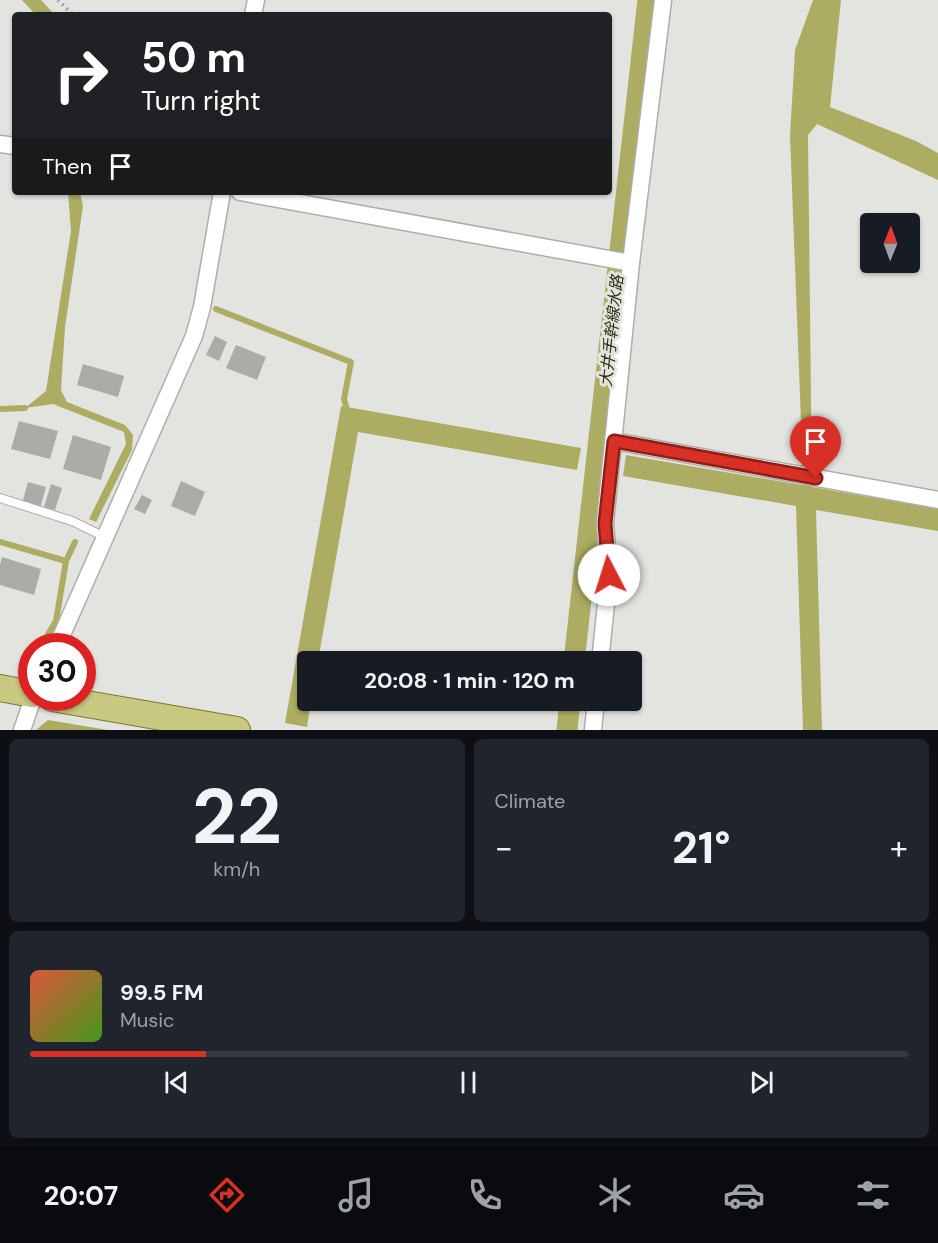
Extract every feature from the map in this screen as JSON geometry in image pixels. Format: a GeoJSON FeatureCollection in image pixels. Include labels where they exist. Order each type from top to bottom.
{"type":"FeatureCollection","features":[{"type":"Feature","properties":{"kind":"main road"},"geometry":{"type":"LineString","coordinates":[[0,688],[18,692]]}},
{"type":"Feature","properties":{"kind":"main road"},"geometry":{"type":"LineString","coordinates":[[96,706],[237,730]]}},
{"type":"Feature","properties":{"kind":"street"},"geometry":{"type":"LineString","coordinates":[[601,651],[609,575],[605,523],[631,263],[663,0]]}},
{"type":"Feature","properties":{"kind":"street"},"geometry":{"type":"LineString","coordinates":[[63,633],[194,336],[202,307],[221,195]]}},
{"type":"Feature","properties":{"kind":"street"},"geometry":{"type":"LineString","coordinates":[[257,195],[631,263]]}},
{"type":"Feature","properties":{"kind":"street"},"geometry":{"type":"LineString","coordinates":[[614,441],[938,500]]}},
{"type":"Feature","properties":{"kind":"street"},"geometry":{"type":"LineString","coordinates":[[22,730],[28,711]]}},
{"type":"Feature","properties":{"kind":"street"},"geometry":{"type":"LineString","coordinates":[[593,730],[595,711]]}},
{"type":"Feature","properties":{"kind":"lane"},"geometry":{"type":"LineString","coordinates":[[0,498],[72,521],[105,537]]}},
{"type":"Feature","properties":{"kind":"path"},"geometry":{"type":"LineString","coordinates":[[58,0],[70,12]]}},
{"type":"Feature","properties":{"kind":"shaded area"},"geometry":{"type":"Polygon","coordinates":[[[22,0],[41,0],[52,12],[33,12],[22,0]]]}},
{"type":"Feature","properties":{"kind":"shaded area"},"geometry":{"type":"Polygon","coordinates":[[[813,0],[841,0],[830,107],[916,141],[938,153],[938,180],[817,124],[808,135],[812,487],[938,509],[938,531],[816,510],[822,730],[803,730],[796,506],[623,476],[626,455],[801,485],[802,448],[790,136],[795,50],[813,0]]]}},
{"type":"Feature","properties":{"kind":"shaded area"},"geometry":{"type":"Polygon","coordinates":[[[68,195],[81,195],[83,206],[65,327],[61,390],[67,402],[125,425],[133,435],[132,450],[96,522],[89,519],[126,444],[124,432],[53,404],[25,408],[46,391],[71,231],[68,195]]]}},
{"type":"Feature","properties":{"kind":"shaded area"},"geometry":{"type":"Polygon","coordinates":[[[341,406],[581,448],[577,470],[358,432],[320,651],[298,651],[341,406]]]}},
{"type":"Feature","properties":{"kind":"shaded area"},"geometry":{"type":"Polygon","coordinates":[[[297,655],[297,711],[309,711],[307,727],[285,723],[297,655]]]}},
{"type":"Feature","properties":{"kind":"shaded area"},"geometry":{"type":"Polygon","coordinates":[[[48,720],[108,730],[36,730],[48,720]]]}},
{"type":"Feature","properties":{"kind":"building"},"geometry":{"type":"Polygon","coordinates":[[[215,336],[227,342],[219,361],[206,355],[215,336]]]}},
{"type":"Feature","properties":{"kind":"building"},"geometry":{"type":"Polygon","coordinates":[[[236,345],[266,357],[257,380],[226,368],[236,345]]]}},
{"type":"Feature","properties":{"kind":"building"},"geometry":{"type":"Polygon","coordinates":[[[83,364],[124,376],[118,397],[77,385],[83,364]]]}},
{"type":"Feature","properties":{"kind":"building"},"geometry":{"type":"Polygon","coordinates":[[[19,421],[58,431],[50,459],[11,449],[19,421]]]}},
{"type":"Feature","properties":{"kind":"building"},"geometry":{"type":"Polygon","coordinates":[[[73,435],[111,447],[101,480],[63,469],[73,435]]]}},
{"type":"Feature","properties":{"kind":"building"},"geometry":{"type":"Polygon","coordinates":[[[181,481],[205,492],[195,516],[171,506],[181,481]]]}},
{"type":"Feature","properties":{"kind":"building"},"geometry":{"type":"Polygon","coordinates":[[[28,482],[46,487],[39,513],[21,507],[28,482]]]}},
{"type":"Feature","properties":{"kind":"building"},"geometry":{"type":"Polygon","coordinates":[[[51,484],[62,488],[55,510],[44,507],[51,484]]]}},
{"type":"Feature","properties":{"kind":"building"},"geometry":{"type":"Polygon","coordinates":[[[142,495],[152,500],[145,514],[134,509],[142,495]]]}},
{"type":"Feature","properties":{"kind":"building"},"geometry":{"type":"Polygon","coordinates":[[[2,557],[41,569],[34,595],[0,585],[2,557]]]}},
{"type":"Feature","properties":{"kind":"waterway","name":"大井手幹線水路"},"geometry":{"type":"LineString","coordinates":[[575,651],[648,0]]}},
{"type":"Feature","properties":{"kind":"waterway"},"geometry":{"type":"LineString","coordinates":[[216,309],[351,362],[344,399],[348,413]]}},
{"type":"Feature","properties":{"kind":"waterway"},"geometry":{"type":"LineString","coordinates":[[0,409],[25,408]]}},
{"type":"Feature","properties":{"kind":"waterway"},"geometry":{"type":"LineString","coordinates":[[0,542],[66,561]]}},
{"type":"Feature","properties":{"kind":"waterway"},"geometry":{"type":"LineString","coordinates":[[49,633],[56,621],[66,561],[75,542]]}},
{"type":"Feature","properties":{"kind":"waterway","name":"大井手幹線水路"},"geometry":{"type":"LineString","coordinates":[[567,730],[569,711]]}},
{"type":"Feature","properties":{"kind":"route"},"geometry":{"type":"LineString","coordinates":[[609,575],[605,523],[614,441],[816,478]]}}]}
